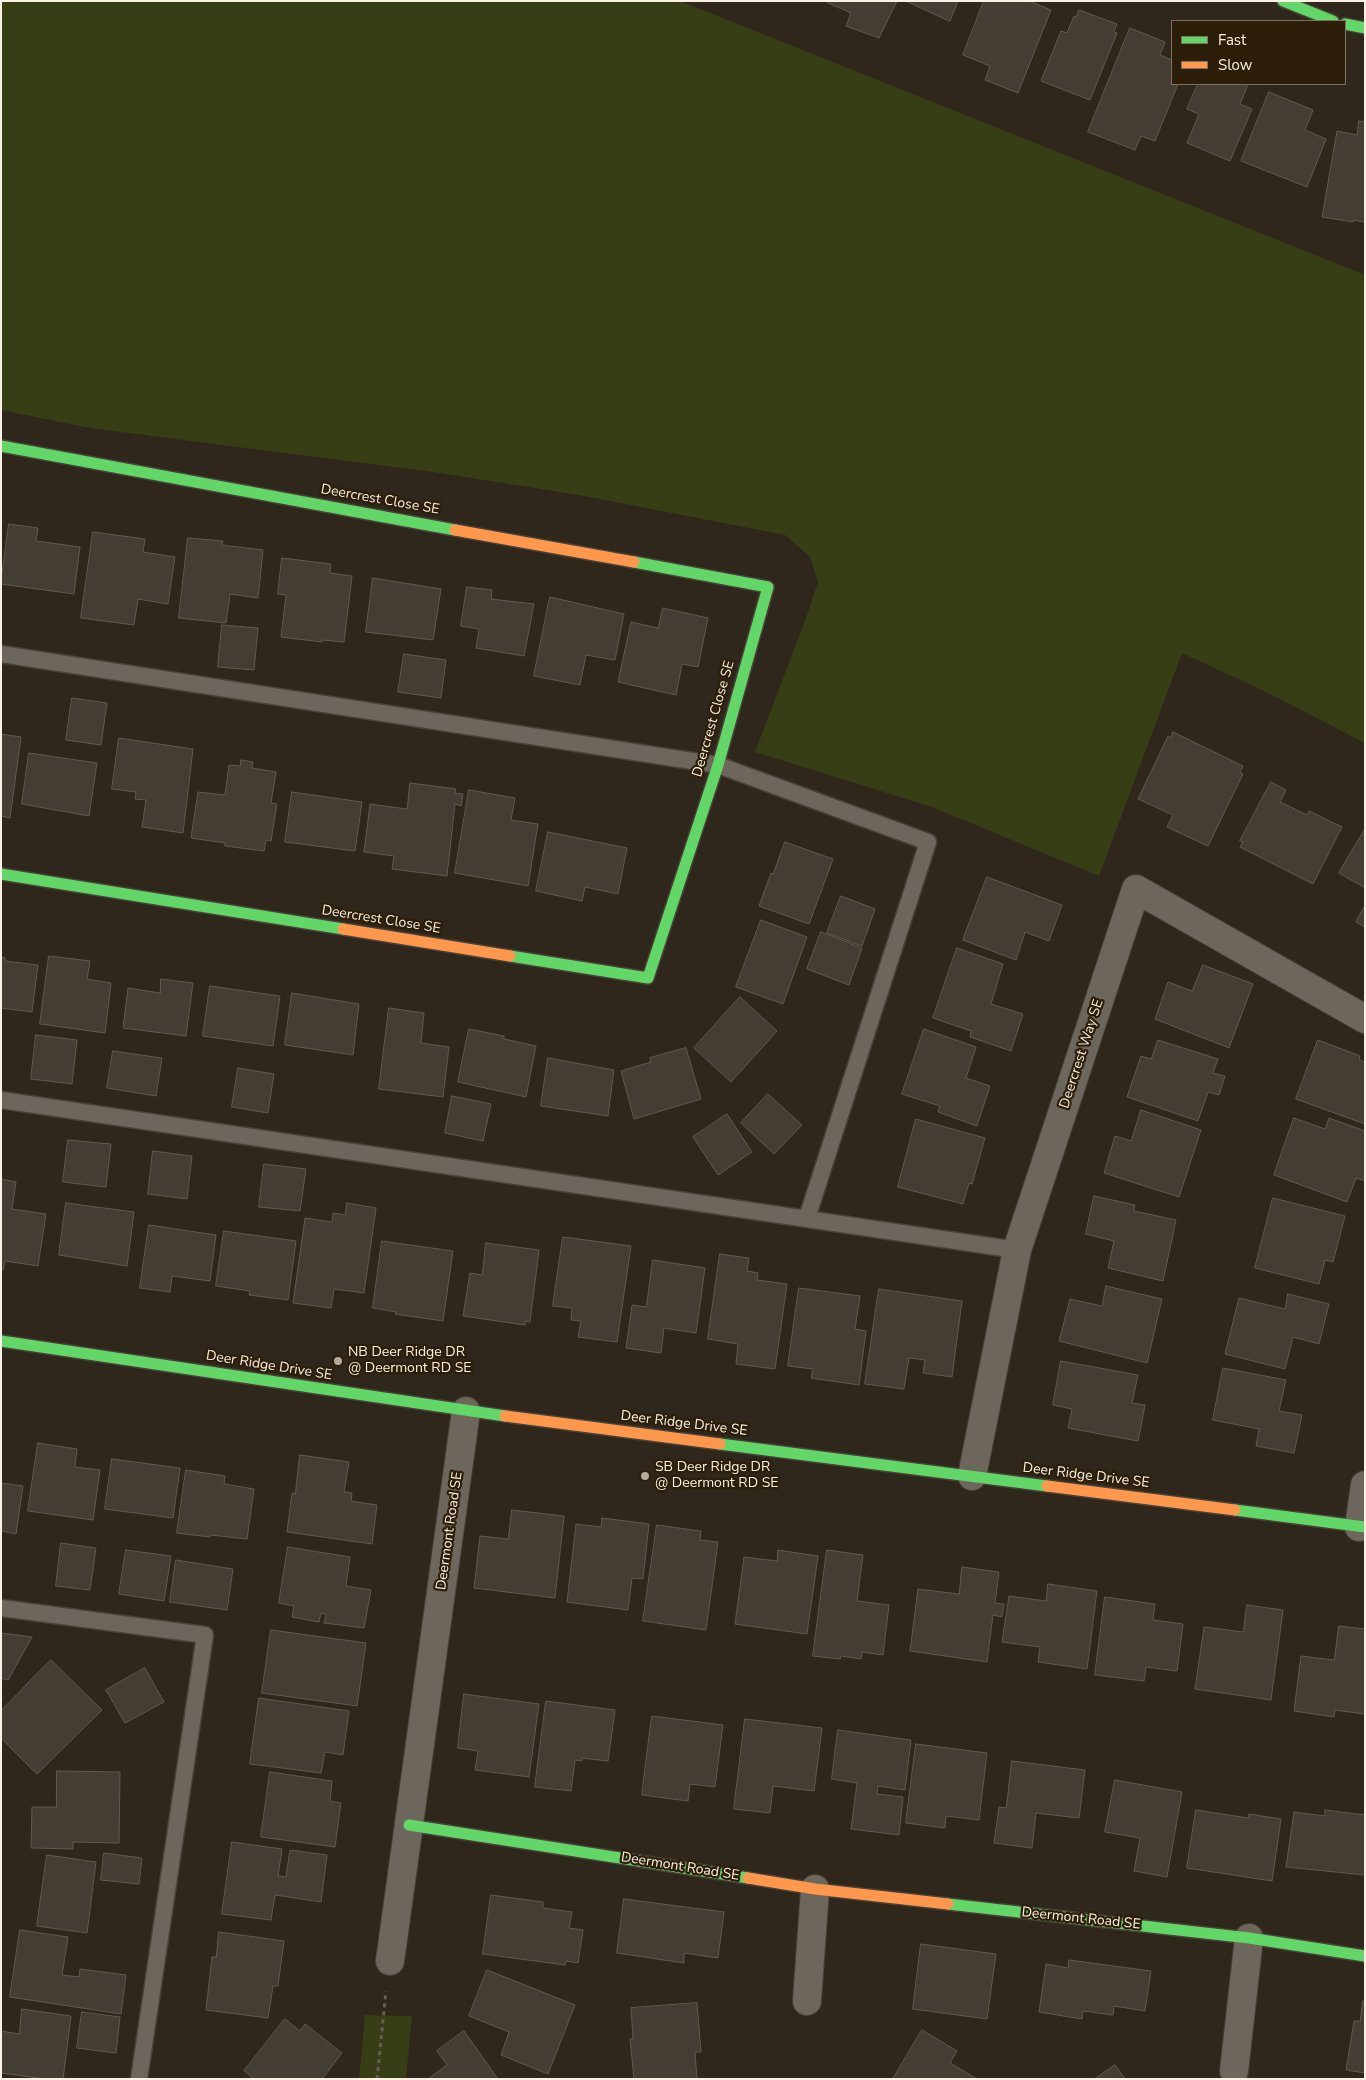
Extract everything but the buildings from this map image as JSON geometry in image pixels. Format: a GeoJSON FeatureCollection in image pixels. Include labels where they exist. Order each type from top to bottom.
{"type":"FeatureCollection","features":[{"type":"Feature","properties":{"kind":"street"},"geometry":{"type":"LineString","coordinates":[[1283,1],[1330,20]]}},
{"type":"Feature","properties":{"kind":"street"},"geometry":{"type":"LineString","coordinates":[[1346,24],[1365,28]]}},
{"type":"Feature","properties":{"kind":"street","name":"Deercrest Close SE"},"geometry":{"type":"LineString","coordinates":[[1,446],[768,587],[718,765],[648,978],[1,874]]}},
{"type":"Feature","properties":{"kind":"street","name":"Deercrest Way SE"},"geometry":{"type":"LineString","coordinates":[[972,1476],[1017,1250],[1136,889],[1365,1019]]}},
{"type":"Feature","properties":{"kind":"street","name":"Deer Ridge Drive SE"},"geometry":{"type":"LineString","coordinates":[[1,1341],[466,1411],[1362,1527]]}},
{"type":"Feature","properties":{"kind":"street","name":"Deermont Road SE"},"geometry":{"type":"LineString","coordinates":[[466,1411],[409,1825],[815,1889],[1249,1938],[1365,1956]]}},
{"type":"Feature","properties":{"kind":"street"},"geometry":{"type":"LineString","coordinates":[[1362,1527],[1365,1485]]}},
{"type":"Feature","properties":{"kind":"street"},"geometry":{"type":"LineString","coordinates":[[390,1960],[409,1825]]}},
{"type":"Feature","properties":{"kind":"street"},"geometry":{"type":"LineString","coordinates":[[807,2001],[815,1889]]}},
{"type":"Feature","properties":{"kind":"street"},"geometry":{"type":"LineString","coordinates":[[1234,2071],[1249,1938]]}},
{"type":"Feature","properties":{"kind":"lane"},"geometry":{"type":"LineString","coordinates":[[1,654],[718,765],[928,842],[806,1218]]}},
{"type":"Feature","properties":{"kind":"lane"},"geometry":{"type":"LineString","coordinates":[[1,1100],[1017,1250]]}},
{"type":"Feature","properties":{"kind":"lane"},"geometry":{"type":"LineString","coordinates":[[1,1608],[205,1635],[139,2079]]}},
{"type":"Feature","properties":{"kind":"path"},"geometry":{"type":"LineString","coordinates":[[377,2079],[390,1960]]}},
{"type":"Feature","properties":{"kind":"green space"},"geometry":{"type":"Polygon","coordinates":[[[1,1],[680,1],[1365,275],[1365,743],[1264,691],[1182,653],[1099,876],[932,807],[755,752],[818,582],[810,557],[785,535],[579,495],[433,472],[90,428],[1,410],[1,1]]]}},
{"type":"Feature","properties":{"kind":"green space"},"geometry":{"type":"Polygon","coordinates":[[[365,2015],[412,2016],[406,2079],[359,2079],[365,2015]]]}},
{"type":"Feature","properties":{"kind":"traffic: fast"},"geometry":{"type":"LineString","coordinates":[[1283,1],[1330,20]]}},
{"type":"Feature","properties":{"kind":"traffic: fast"},"geometry":{"type":"LineString","coordinates":[[1346,24],[1365,28]]}},
{"type":"Feature","properties":{"kind":"traffic: fast"},"geometry":{"type":"LineString","coordinates":[[1,446],[455,530]]}},
{"type":"Feature","properties":{"kind":"traffic: fast"},"geometry":{"type":"LineString","coordinates":[[510,956],[648,978],[718,765],[768,587],[634,562]]}},
{"type":"Feature","properties":{"kind":"traffic: fast"},"geometry":{"type":"LineString","coordinates":[[1,874],[343,929]]}},
{"type":"Feature","properties":{"kind":"traffic: fast"},"geometry":{"type":"LineString","coordinates":[[1,1341],[505,1416]]}},
{"type":"Feature","properties":{"kind":"traffic: fast"},"geometry":{"type":"LineString","coordinates":[[720,1444],[1047,1486]]}},
{"type":"Feature","properties":{"kind":"traffic: fast"},"geometry":{"type":"LineString","coordinates":[[1235,1510],[1365,1527]]}},
{"type":"Feature","properties":{"kind":"traffic: fast"},"geometry":{"type":"LineString","coordinates":[[409,1825],[748,1878]]}},
{"type":"Feature","properties":{"kind":"traffic: fast"},"geometry":{"type":"LineString","coordinates":[[948,1904],[1249,1938],[1365,1956]]}},
{"type":"Feature","properties":{"kind":"traffic: slow"},"geometry":{"type":"LineString","coordinates":[[455,530],[634,562]]}},
{"type":"Feature","properties":{"kind":"traffic: slow"},"geometry":{"type":"LineString","coordinates":[[343,929],[510,956]]}},
{"type":"Feature","properties":{"kind":"traffic: slow"},"geometry":{"type":"LineString","coordinates":[[505,1416],[720,1444]]}},
{"type":"Feature","properties":{"kind":"traffic: slow"},"geometry":{"type":"LineString","coordinates":[[1047,1486],[1235,1510]]}},
{"type":"Feature","properties":{"kind":"traffic: slow"},"geometry":{"type":"LineString","coordinates":[[748,1878],[815,1889],[948,1904]]}},
{"type":"Feature","properties":{"kind":"place","name":"NB Deer Ridge DR @ Deermont RD SE"},"geometry":{"type":"Point","coordinates":[338,1361]}},
{"type":"Feature","properties":{"kind":"place","name":"SB Deer Ridge DR @ Deermont RD SE"},"geometry":{"type":"Point","coordinates":[645,1476]}}]}
